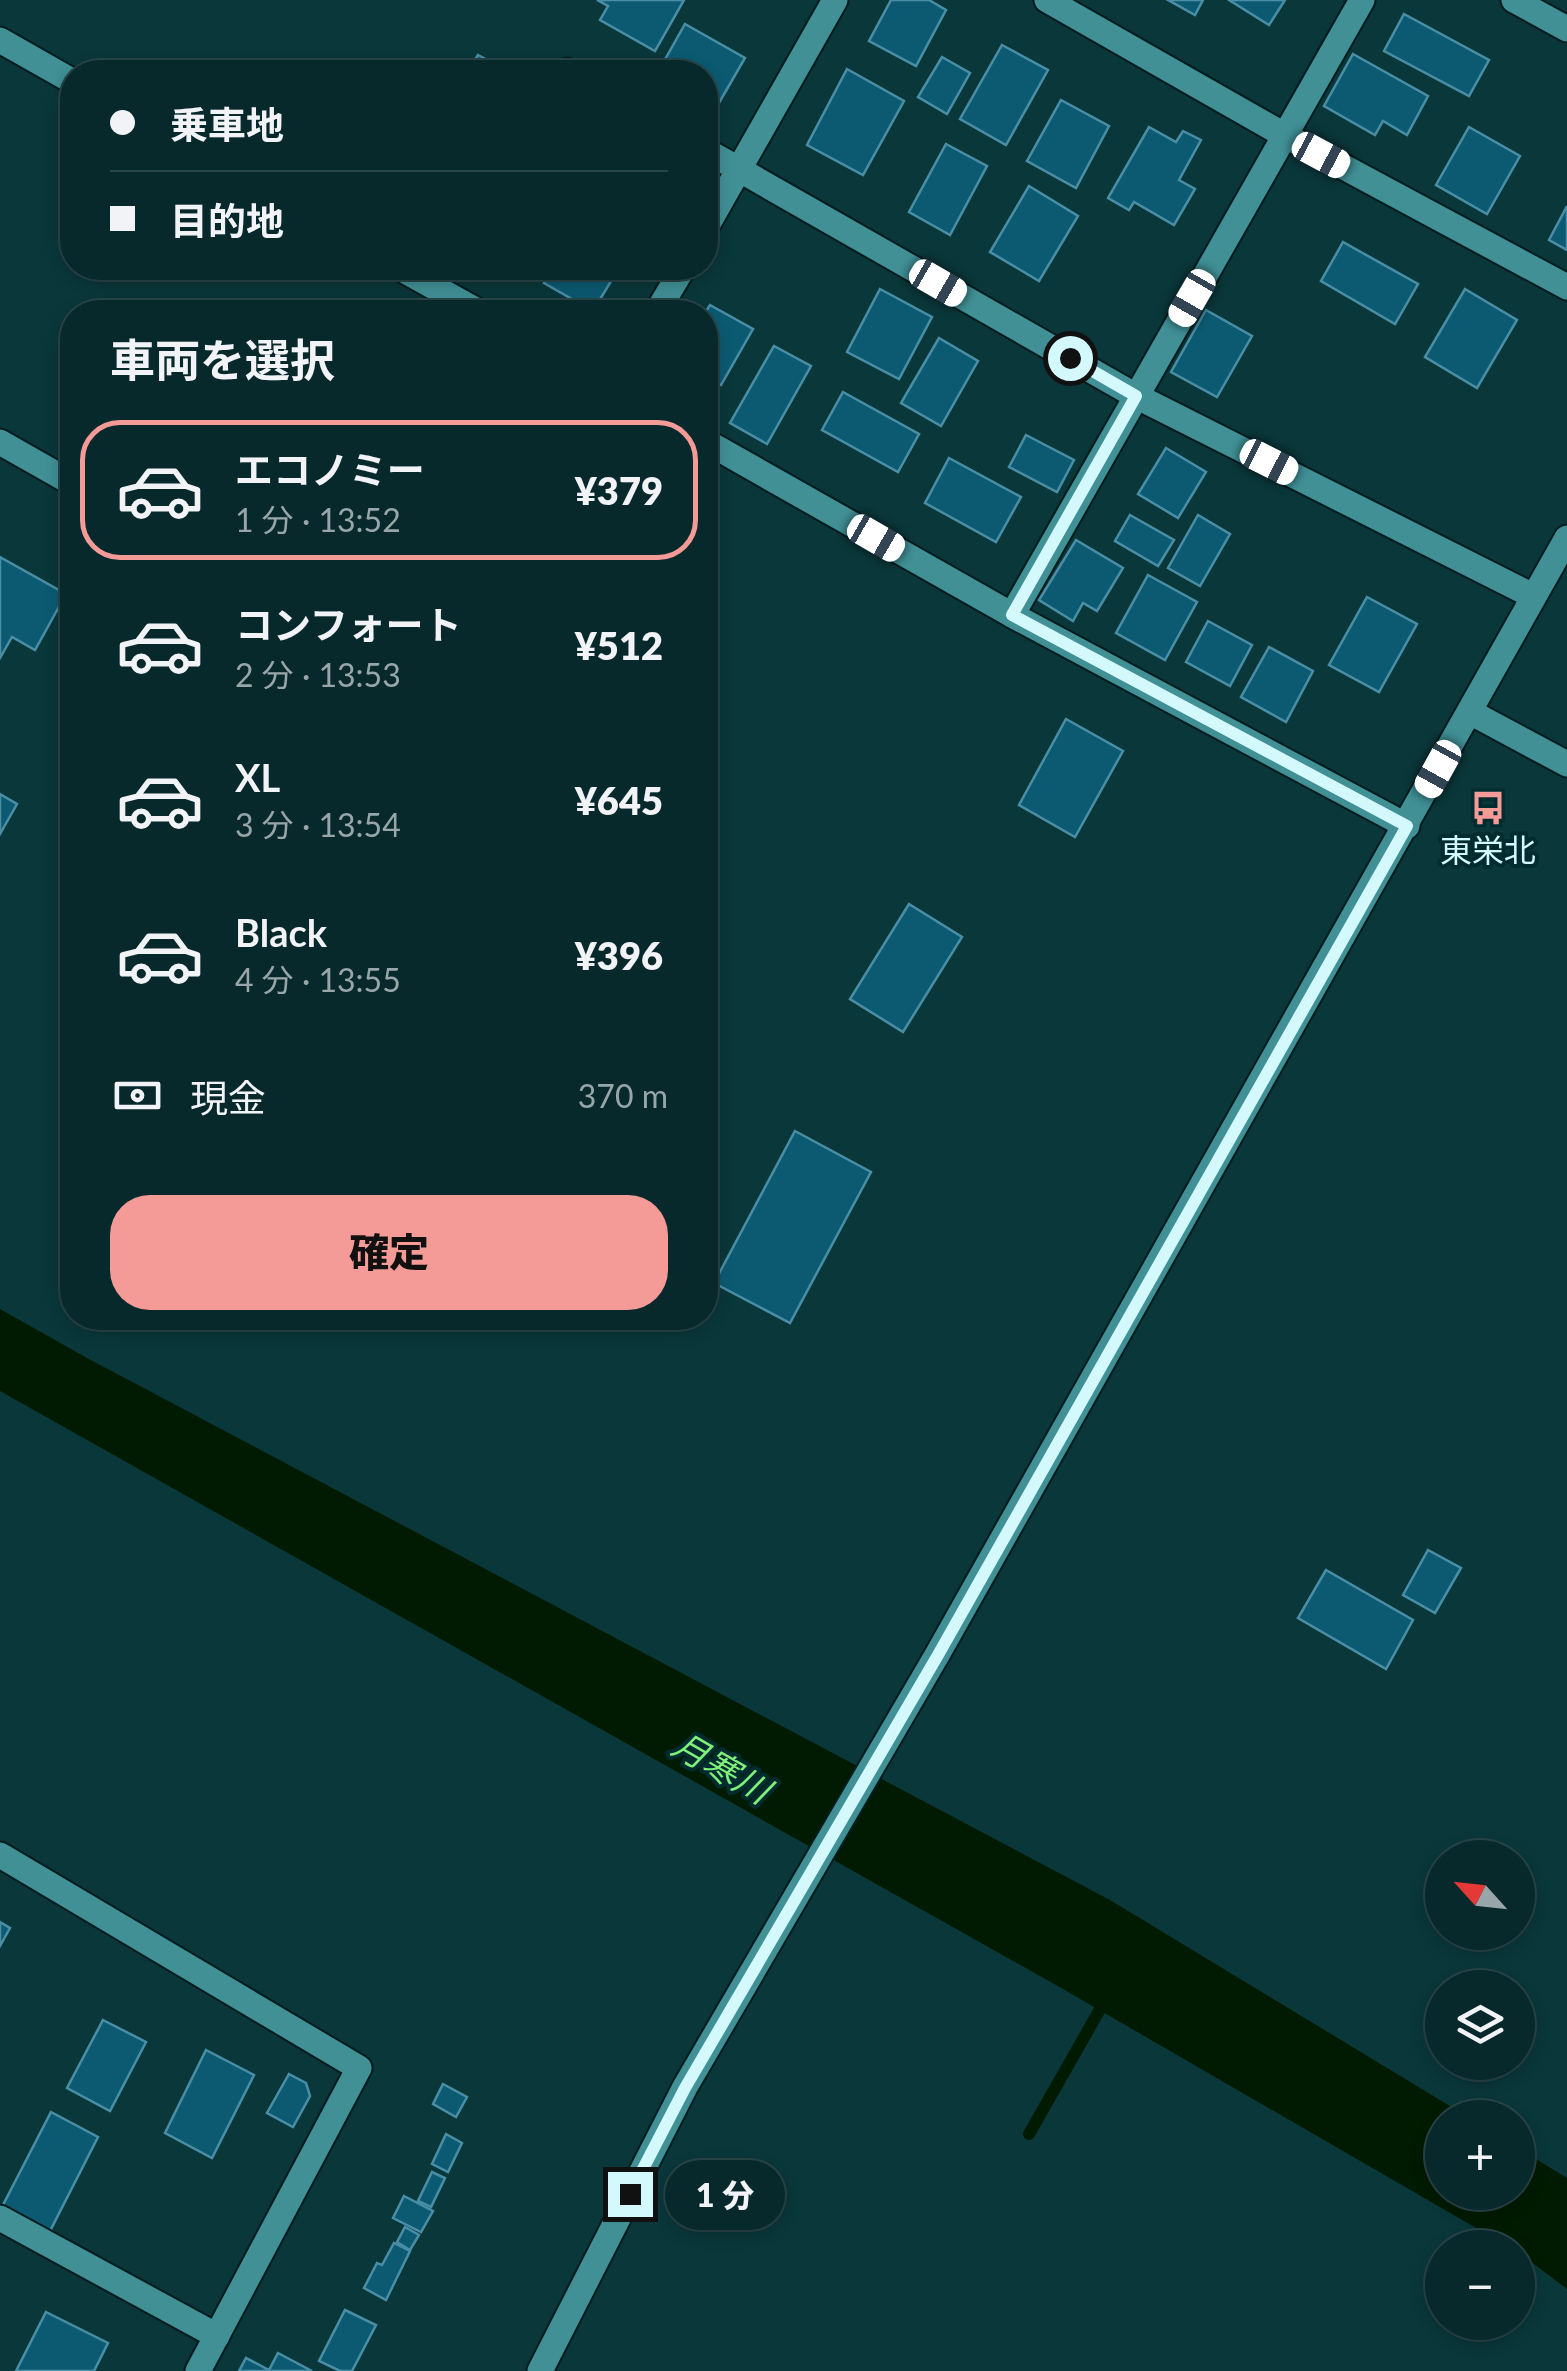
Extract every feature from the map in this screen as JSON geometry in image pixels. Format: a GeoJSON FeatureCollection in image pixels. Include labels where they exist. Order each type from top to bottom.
{"type":"FeatureCollection","features":[{"type":"Feature","properties":{"kind":"street"},"geometry":{"type":"LineString","coordinates":[[718,206],[835,0]]}},
{"type":"Feature","properties":{"kind":"street"},"geometry":{"type":"LineString","coordinates":[[1047,0],[1286,136],[1567,287]]}},
{"type":"Feature","properties":{"kind":"street"},"geometry":{"type":"LineString","coordinates":[[1012,615],[1362,0]]}},
{"type":"Feature","properties":{"kind":"street"},"geometry":{"type":"LineString","coordinates":[[1514,0],[1567,29]]}},
{"type":"Feature","properties":{"kind":"street"},"geometry":{"type":"LineString","coordinates":[[0,40],[60,74]]}},
{"type":"Feature","properties":{"kind":"street"},"geometry":{"type":"LineString","coordinates":[[718,158],[1136,396],[1534,596]]}},
{"type":"Feature","properties":{"kind":"street"},"geometry":{"type":"LineString","coordinates":[[422,280],[458,300]]}},
{"type":"Feature","properties":{"kind":"street"},"geometry":{"type":"LineString","coordinates":[[0,442],[60,476]]}},
{"type":"Feature","properties":{"kind":"street"},"geometry":{"type":"LineString","coordinates":[[718,448],[1012,615],[1407,826]]}},
{"type":"Feature","properties":{"kind":"street"},"geometry":{"type":"LineString","coordinates":[[540,2371],[685,2088],[938,1655],[1567,538]]}},
{"type":"Feature","properties":{"kind":"street"},"geometry":{"type":"LineString","coordinates":[[1470,712],[1567,764]]}},
{"type":"Feature","properties":{"kind":"street"},"geometry":{"type":"LineString","coordinates":[[0,1855],[359,2068],[198,2371]]}},
{"type":"Feature","properties":{"kind":"street"},"geometry":{"type":"LineString","coordinates":[[0,2218],[217,2336]]}},
{"type":"Feature","properties":{"kind":"water","name":"月寒川"},"geometry":{"type":"Polygon","coordinates":[[[0,1309],[1110,1900],[1440,2100],[1425,2100],[1425,2198],[1063,1989],[0,1391],[0,1309]]]}},
{"type":"Feature","properties":{"kind":"water"},"geometry":{"type":"Polygon","coordinates":[[[1535,2158],[1567,2178],[1567,2289],[1535,2265],[1535,2230],[1480,2230],[1445,2210],[1535,2210],[1535,2158]]]}},
{"type":"Feature","properties":{"kind":"building"},"geometry":{"type":"Polygon","coordinates":[[[597,0],[684,0],[655,51],[600,20],[608,6],[597,0]]]}},
{"type":"Feature","properties":{"kind":"building"},"geometry":{"type":"Polygon","coordinates":[[[891,0],[929,0],[946,10],[916,66],[869,41],[891,0]]]}},
{"type":"Feature","properties":{"kind":"building"},"geometry":{"type":"Polygon","coordinates":[[[1168,0],[1203,0],[1195,15],[1168,0]]]}},
{"type":"Feature","properties":{"kind":"building"},"geometry":{"type":"Polygon","coordinates":[[[1229,0],[1285,0],[1269,25],[1229,0]]]}},
{"type":"Feature","properties":{"kind":"building"},"geometry":{"type":"Polygon","coordinates":[[[1404,14],[1489,60],[1469,96],[1384,51],[1404,14]]]}},
{"type":"Feature","properties":{"kind":"building"},"geometry":{"type":"Polygon","coordinates":[[[685,24],[745,58],[718,105],[718,60],[665,60],[685,24]]]}},
{"type":"Feature","properties":{"kind":"building"},"geometry":{"type":"Polygon","coordinates":[[[1002,45],[1048,70],[1006,145],[960,119],[1002,45]]]}},
{"type":"Feature","properties":{"kind":"building"},"geometry":{"type":"Polygon","coordinates":[[[1353,54],[1428,96],[1407,135],[1383,121],[1375,135],[1324,106],[1353,54]]]}},
{"type":"Feature","properties":{"kind":"building"},"geometry":{"type":"Polygon","coordinates":[[[942,57],[970,73],[947,114],[918,97],[942,57]]]}},
{"type":"Feature","properties":{"kind":"building"},"geometry":{"type":"Polygon","coordinates":[[[847,69],[904,101],[863,175],[807,145],[847,69]]]}},
{"type":"Feature","properties":{"kind":"building"},"geometry":{"type":"Polygon","coordinates":[[[1061,100],[1109,126],[1076,188],[1027,161],[1061,100]]]}},
{"type":"Feature","properties":{"kind":"building"},"geometry":{"type":"Polygon","coordinates":[[[1149,127],[1176,142],[1183,131],[1201,140],[1179,180],[1195,189],[1174,225],[1134,202],[1129,210],[1108,198],[1149,127]]]}},
{"type":"Feature","properties":{"kind":"building"},"geometry":{"type":"Polygon","coordinates":[[[1469,127],[1520,156],[1487,214],[1436,185],[1469,127]]]}},
{"type":"Feature","properties":{"kind":"building"},"geometry":{"type":"Polygon","coordinates":[[[946,144],[987,166],[950,235],[909,212],[946,144]]]}},
{"type":"Feature","properties":{"kind":"building"},"geometry":{"type":"Polygon","coordinates":[[[1029,186],[1078,216],[1039,281],[990,252],[1029,186]]]}},
{"type":"Feature","properties":{"kind":"building"},"geometry":{"type":"Polygon","coordinates":[[[1567,206],[1567,250],[1549,240],[1567,206]]]}},
{"type":"Feature","properties":{"kind":"building"},"geometry":{"type":"Polygon","coordinates":[[[1343,242],[1418,284],[1395,324],[1321,281],[1343,242]]]}},
{"type":"Feature","properties":{"kind":"building"},"geometry":{"type":"Polygon","coordinates":[[[612,280],[600,300],[574,300],[544,283],[612,280]]]}},
{"type":"Feature","properties":{"kind":"building"},"geometry":{"type":"Polygon","coordinates":[[[880,289],[932,317],[899,379],[847,352],[880,289]]]}},
{"type":"Feature","properties":{"kind":"building"},"geometry":{"type":"Polygon","coordinates":[[[1465,289],[1517,320],[1477,388],[1425,357],[1465,289]]]}},
{"type":"Feature","properties":{"kind":"building"},"geometry":{"type":"Polygon","coordinates":[[[718,309],[753,329],[721,385],[718,383],[718,309]]]}},
{"type":"Feature","properties":{"kind":"building"},"geometry":{"type":"Polygon","coordinates":[[[1206,310],[1252,336],[1217,397],[1171,372],[1206,310]]]}},
{"type":"Feature","properties":{"kind":"building"},"geometry":{"type":"Polygon","coordinates":[[[939,338],[978,361],[941,426],[901,403],[939,338]]]}},
{"type":"Feature","properties":{"kind":"building"},"geometry":{"type":"Polygon","coordinates":[[[774,346],[811,366],[767,444],[730,423],[774,346]]]}},
{"type":"Feature","properties":{"kind":"building"},"geometry":{"type":"Polygon","coordinates":[[[843,392],[919,434],[898,472],[822,430],[843,392]]]}},
{"type":"Feature","properties":{"kind":"building"},"geometry":{"type":"Polygon","coordinates":[[[1026,435],[1074,460],[1057,492],[1009,467],[1026,435]]]}},
{"type":"Feature","properties":{"kind":"building"},"geometry":{"type":"Polygon","coordinates":[[[1166,448],[1206,472],[1178,518],[1138,494],[1166,448]]]}},
{"type":"Feature","properties":{"kind":"building"},"geometry":{"type":"Polygon","coordinates":[[[949,458],[1021,497],[996,542],[925,503],[949,458]]]}},
{"type":"Feature","properties":{"kind":"building"},"geometry":{"type":"Polygon","coordinates":[[[1130,515],[1174,540],[1158,566],[1115,541],[1130,515]]]}},
{"type":"Feature","properties":{"kind":"building"},"geometry":{"type":"Polygon","coordinates":[[[1198,515],[1230,534],[1200,586],[1168,568],[1198,515]]]}},
{"type":"Feature","properties":{"kind":"building"},"geometry":{"type":"Polygon","coordinates":[[[1076,540],[1123,568],[1097,611],[1083,603],[1073,621],[1039,600],[1076,540]]]}},
{"type":"Feature","properties":{"kind":"building"},"geometry":{"type":"Polygon","coordinates":[[[0,557],[60,591],[60,605],[35,650],[12,637],[0,658],[0,557]]]}},
{"type":"Feature","properties":{"kind":"building"},"geometry":{"type":"Polygon","coordinates":[[[1148,575],[1197,602],[1165,660],[1116,633],[1148,575]]]}},
{"type":"Feature","properties":{"kind":"building"},"geometry":{"type":"Polygon","coordinates":[[[1367,597],[1417,624],[1379,692],[1329,665],[1367,597]]]}},
{"type":"Feature","properties":{"kind":"building"},"geometry":{"type":"Polygon","coordinates":[[[1208,621],[1252,645],[1230,686],[1186,662],[1208,621]]]}},
{"type":"Feature","properties":{"kind":"building"},"geometry":{"type":"Polygon","coordinates":[[[1269,647],[1313,671],[1286,722],[1241,697],[1269,647]]]}},
{"type":"Feature","properties":{"kind":"building"},"geometry":{"type":"Polygon","coordinates":[[[1066,719],[1123,751],[1075,837],[1019,805],[1066,719]]]}},
{"type":"Feature","properties":{"kind":"building"},"geometry":{"type":"Polygon","coordinates":[[[0,794],[17,804],[0,834],[0,794]]]}},
{"type":"Feature","properties":{"kind":"building"},"geometry":{"type":"Polygon","coordinates":[[[909,904],[962,937],[903,1032],[850,999],[909,904]]]}},
{"type":"Feature","properties":{"kind":"building"},"geometry":{"type":"Polygon","coordinates":[[[795,1131],[871,1172],[790,1323],[718,1285],[718,1275],[795,1131]]]}},
{"type":"Feature","properties":{"kind":"building"},"geometry":{"type":"Polygon","coordinates":[[[1428,1550],[1461,1568],[1435,1613],[1403,1595],[1428,1550]]]}},
{"type":"Feature","properties":{"kind":"building"},"geometry":{"type":"Polygon","coordinates":[[[1326,1570],[1413,1620],[1386,1669],[1298,1618],[1326,1570]]]}},
{"type":"Feature","properties":{"kind":"building"},"geometry":{"type":"Polygon","coordinates":[[[0,1922],[10,1928],[0,1946],[0,1922]]]}},
{"type":"Feature","properties":{"kind":"building"},"geometry":{"type":"Polygon","coordinates":[[[103,2020],[146,2042],[110,2111],[67,2088],[103,2020]]]}},
{"type":"Feature","properties":{"kind":"building"},"geometry":{"type":"Polygon","coordinates":[[[206,2050],[254,2075],[212,2158],[165,2133],[206,2050]]]}},
{"type":"Feature","properties":{"kind":"building"},"geometry":{"type":"Polygon","coordinates":[[[289,2074],[306,2083],[310,2096],[293,2127],[267,2113],[289,2074]]]}},
{"type":"Feature","properties":{"kind":"building"},"geometry":{"type":"Polygon","coordinates":[[[443,2084],[467,2097],[456,2117],[433,2104],[443,2084]]]}},
{"type":"Feature","properties":{"kind":"building"},"geometry":{"type":"Polygon","coordinates":[[[51,2112],[98,2137],[50,2231],[2,2207],[51,2112]]]}},
{"type":"Feature","properties":{"kind":"building"},"geometry":{"type":"Polygon","coordinates":[[[446,2134],[462,2143],[448,2172],[432,2164],[446,2134]]]}},
{"type":"Feature","properties":{"kind":"building"},"geometry":{"type":"Polygon","coordinates":[[[432,2172],[445,2178],[431,2207],[418,2201],[432,2172]]]}},
{"type":"Feature","properties":{"kind":"building"},"geometry":{"type":"Polygon","coordinates":[[[404,2196],[433,2211],[421,2232],[393,2218],[404,2196]]]}},
{"type":"Feature","properties":{"kind":"building"},"geometry":{"type":"Polygon","coordinates":[[[405,2227],[419,2235],[410,2250],[397,2242],[405,2227]]]}},
{"type":"Feature","properties":{"kind":"building"},"geometry":{"type":"Polygon","coordinates":[[[394,2243],[410,2251],[386,2300],[364,2288],[377,2263],[382,2265],[394,2243]]]}},
{"type":"Feature","properties":{"kind":"building"},"geometry":{"type":"Polygon","coordinates":[[[345,2310],[376,2325],[352,2371],[340,2371],[319,2361],[345,2310]]]}},
{"type":"Feature","properties":{"kind":"building"},"geometry":{"type":"Polygon","coordinates":[[[46,2312],[108,2343],[94,2371],[16,2371],[46,2312]]]}},
{"type":"Feature","properties":{"kind":"building"},"geometry":{"type":"Polygon","coordinates":[[[278,2353],[312,2371],[239,2371],[246,2358],[269,2370],[278,2353]]]}},
{"type":"Feature","properties":{"kind":"waterway"},"geometry":{"type":"LineString","coordinates":[[1029,2134],[1107,1997]]}},
{"type":"Feature","properties":{"kind":"place","name":"東栄北"},"geometry":{"type":"Point","coordinates":[1488,808]}},
{"type":"Feature","properties":{"kind":"route"},"geometry":{"type":"LineString","coordinates":[[630,2194],[685,2088],[938,1655],[1407,826],[1012,615],[1136,396],[1070,358]]}}]}
